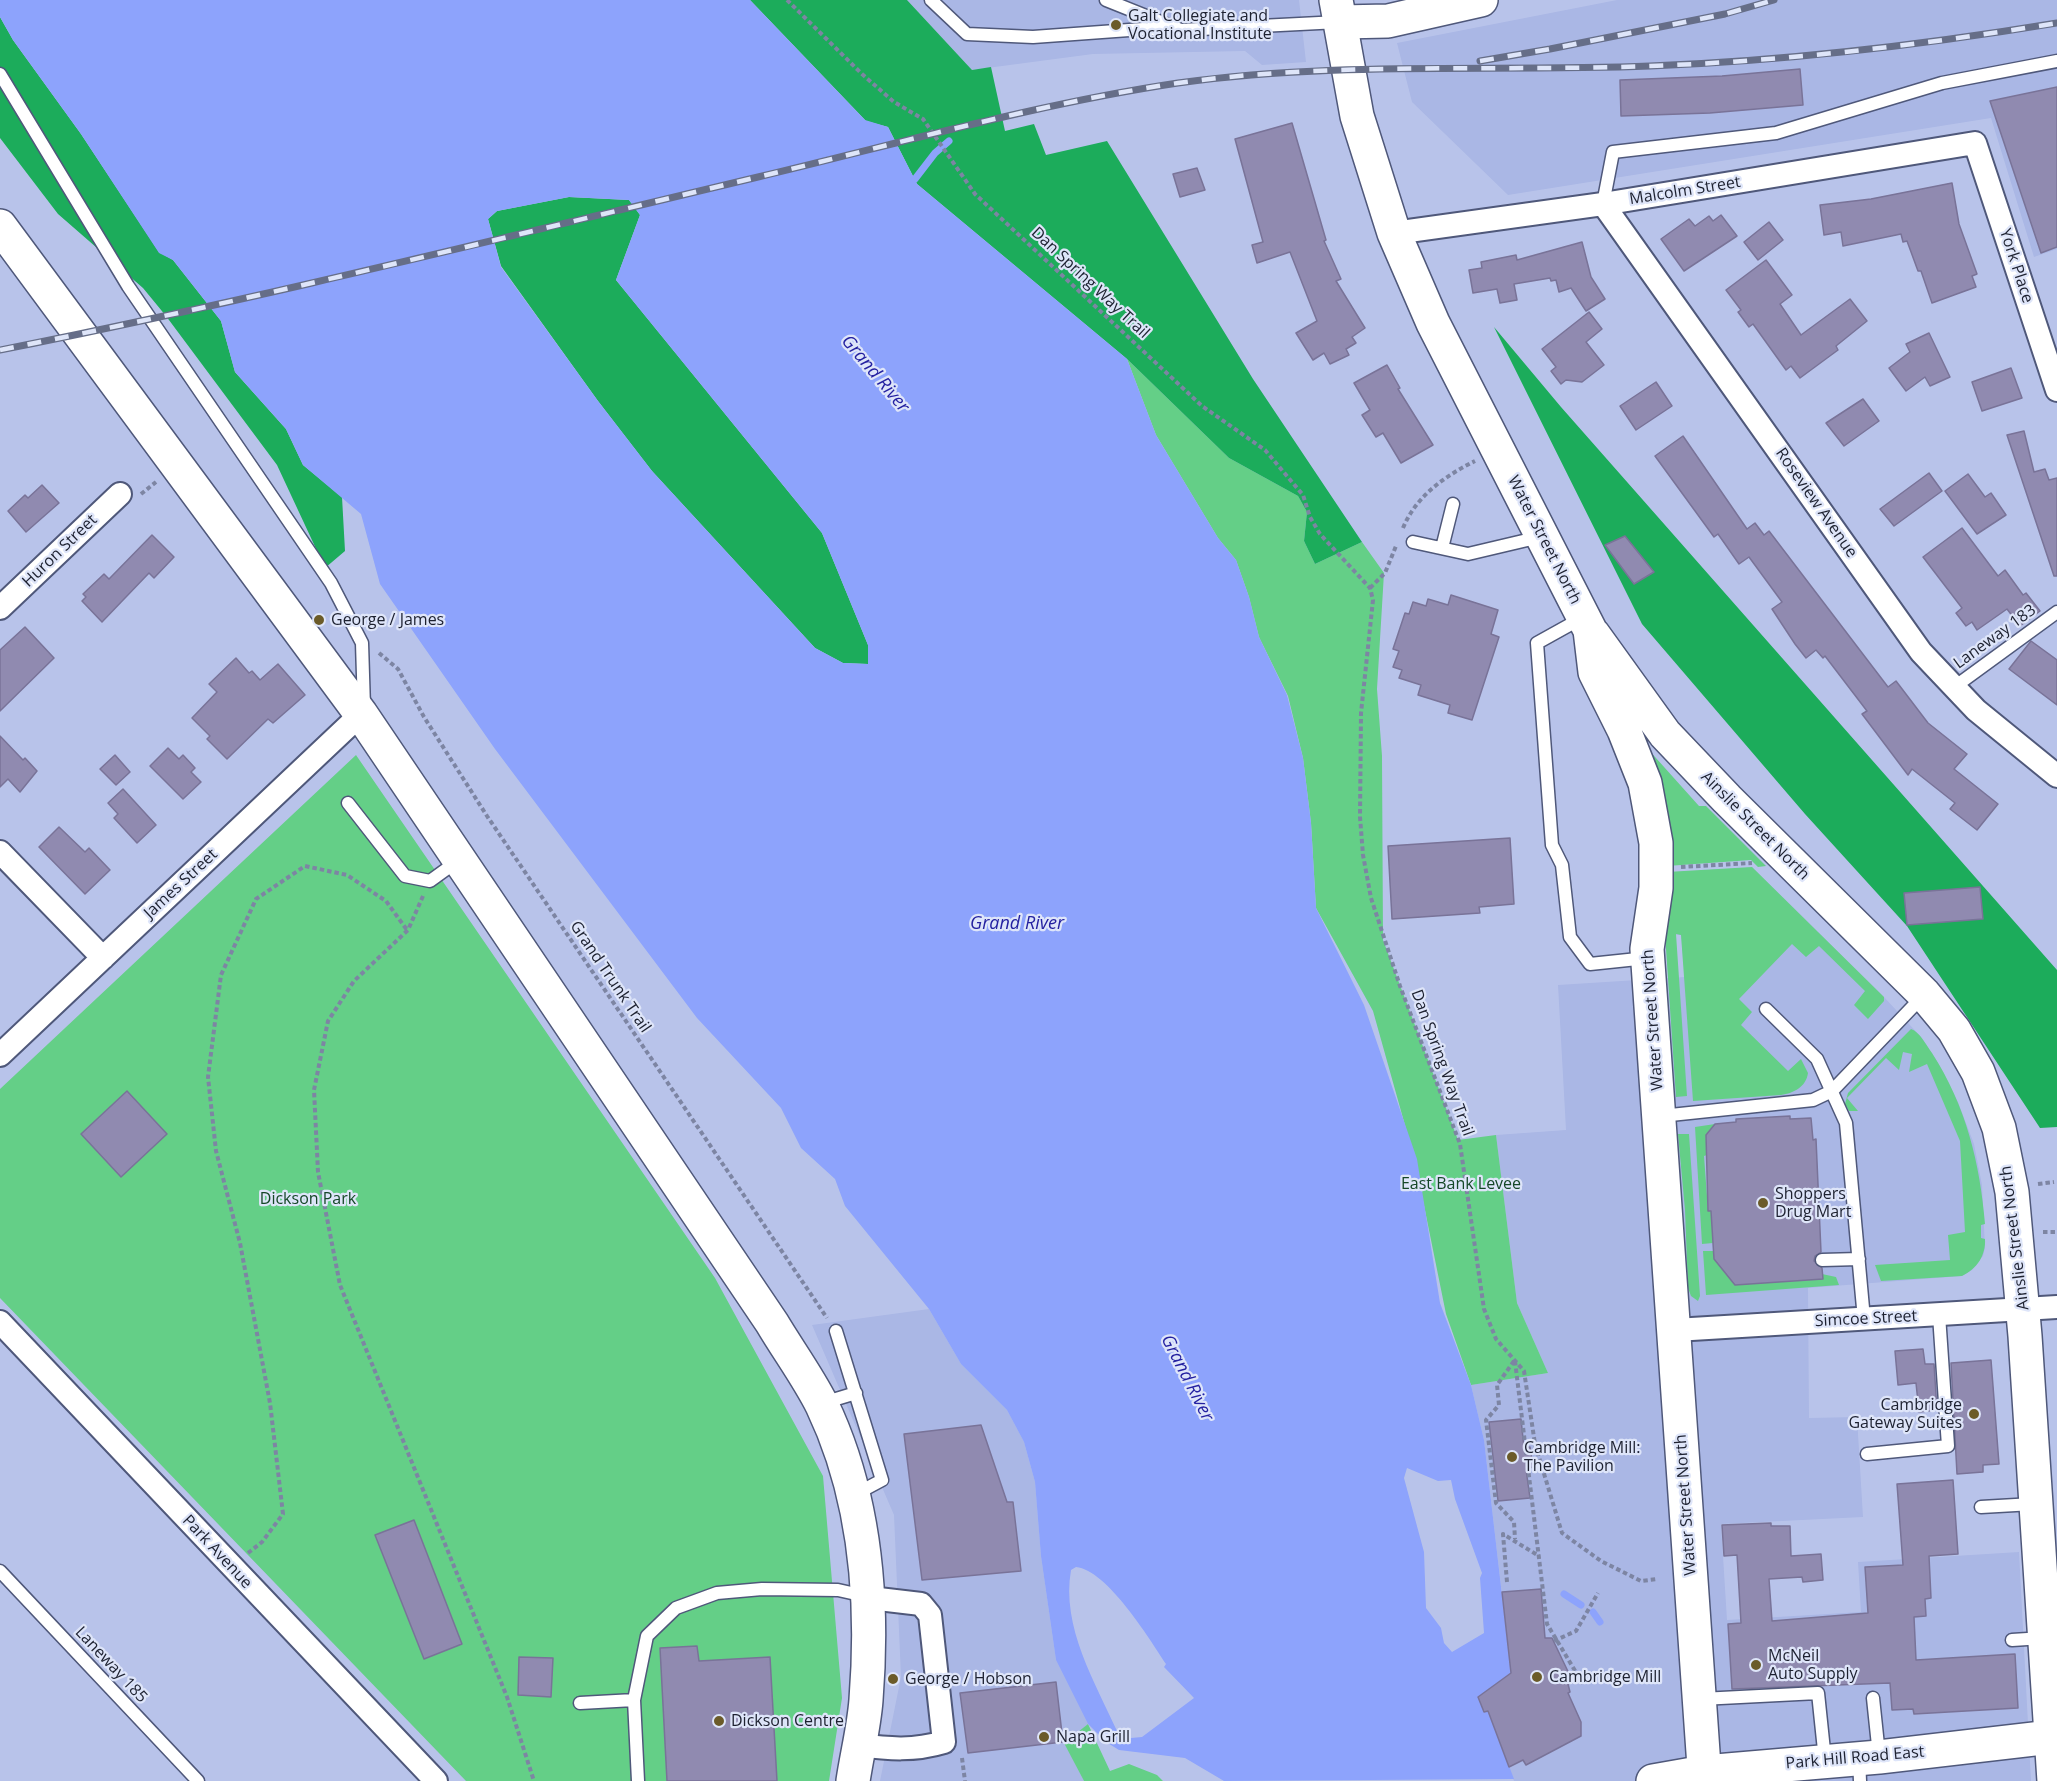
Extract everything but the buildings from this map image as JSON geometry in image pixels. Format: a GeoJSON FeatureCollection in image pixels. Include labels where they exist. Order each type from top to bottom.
{"type":"FeatureCollection","features":[{"type":"Feature","properties":{"kind":"main road"},"geometry":{"type":"LineString","coordinates":[[1339,11],[1388,21],[1482,0]]}},
{"type":"Feature","properties":{"kind":"main road","name":"Water Street North"},"geometry":{"type":"LineString","coordinates":[[1339,11],[1358,116],[1394,233],[1433,323],[1587,624],[1595,672],[1624,730],[1646,783],[1656,843],[1656,869],[1648,958],[1704,1776]]}},
{"type":"Feature","properties":{"kind":"main road"},"geometry":{"type":"LineString","coordinates":[[0,226],[361,714],[772,1323],[821,1404],[845,1462],[862,1533],[870,1598],[866,1701],[853,1781]]}},
{"type":"Feature","properties":{"kind":"main road","name":"Ainslie Street North"},"geometry":{"type":"LineString","coordinates":[[1587,624],[1665,734],[1726,799],[1924,994],[1954,1030],[1978,1072],[2000,1128],[2013,1192],[2044,1638],[2054,1736],[2054,1781]]}},
{"type":"Feature","properties":{"kind":"main road","name":"Park Hill Road East"},"geometry":{"type":"LineString","coordinates":[[1653,1781],[1825,1760],[1866,1765],[2054,1736]]}},
{"type":"Feature","properties":{"kind":"street","name":"Malcolm Street"},"geometry":{"type":"LineString","coordinates":[[1394,233],[1603,204],[1975,143]]}},
{"type":"Feature","properties":{"kind":"street","name":"York Place"},"geometry":{"type":"LineString","coordinates":[[1975,143],[2057,390]]}},
{"type":"Feature","properties":{"kind":"street","name":"Roseview Avenue"},"geometry":{"type":"LineString","coordinates":[[1603,204],[1921,652],[1953,688],[2057,776]]}},
{"type":"Feature","properties":{"kind":"street","name":"Huron Street"},"geometry":{"type":"LineString","coordinates":[[0,608],[129,495]]}},
{"type":"Feature","properties":{"kind":"street","name":"James Street"},"geometry":{"type":"LineString","coordinates":[[0,1055],[361,714]]}},
{"type":"Feature","properties":{"kind":"street"},"geometry":{"type":"LineString","coordinates":[[0,852],[103,958]]}},
{"type":"Feature","properties":{"kind":"street","name":"Simcoe Street"},"geometry":{"type":"LineString","coordinates":[[1675,1330],[2057,1307]]}},
{"type":"Feature","properties":{"kind":"street","name":"Park Avenue"},"geometry":{"type":"LineString","coordinates":[[0,1322],[436,1781]]}},
{"type":"Feature","properties":{"kind":"street"},"geometry":{"type":"LineString","coordinates":[[858,1745],[896,1750],[924,1748],[944,1742],[930,1615],[921,1604],[870,1598]]}},
{"type":"Feature","properties":{"kind":"lane"},"geometry":{"type":"LineString","coordinates":[[932,0],[967,34],[1033,37],[1143,29],[1181,30],[1339,11]]}},
{"type":"Feature","properties":{"kind":"lane"},"geometry":{"type":"LineString","coordinates":[[1106,0],[1181,30]]}},
{"type":"Feature","properties":{"kind":"lane"},"geometry":{"type":"LineString","coordinates":[[1603,204],[1613,152],[1776,133],[1942,83],[2057,61]]}},
{"type":"Feature","properties":{"kind":"lane"},"geometry":{"type":"LineString","coordinates":[[0,74],[128,286],[331,583],[362,643],[365,704],[361,714]]}},
{"type":"Feature","properties":{"kind":"lane"},"geometry":{"type":"LineString","coordinates":[[1442,548],[1453,504]]}},
{"type":"Feature","properties":{"kind":"lane"},"geometry":{"type":"LineString","coordinates":[[1413,542],[1468,555],[1542,536]]}},
{"type":"Feature","properties":{"kind":"lane","name":"Laneway 183"},"geometry":{"type":"LineString","coordinates":[[1953,688],[2057,612]]}},
{"type":"Feature","properties":{"kind":"lane"},"geometry":{"type":"LineString","coordinates":[[1587,624],[1538,643],[1552,845],[1562,865],[1570,937],[1590,964],[1648,958]]}},
{"type":"Feature","properties":{"kind":"lane"},"geometry":{"type":"LineString","coordinates":[[348,803],[405,876],[430,881],[460,860]]}},
{"type":"Feature","properties":{"kind":"lane"},"geometry":{"type":"LineString","coordinates":[[1659,1116],[1813,1100],[1832,1091],[1924,994]]}},
{"type":"Feature","properties":{"kind":"lane"},"geometry":{"type":"LineString","coordinates":[[1766,1009],[1817,1059],[1846,1123],[1864,1319]]}},
{"type":"Feature","properties":{"kind":"lane"},"geometry":{"type":"LineString","coordinates":[[1822,1260],[1859,1259]]}},
{"type":"Feature","properties":{"kind":"lane"},"geometry":{"type":"LineString","coordinates":[[1867,1454],[1948,1446],[1939,1315]]}},
{"type":"Feature","properties":{"kind":"lane"},"geometry":{"type":"LineString","coordinates":[[836,1330],[882,1480],[853,1495]]}},
{"type":"Feature","properties":{"kind":"lane"},"geometry":{"type":"LineString","coordinates":[[821,1404],[856,1393]]}},
{"type":"Feature","properties":{"kind":"lane"},"geometry":{"type":"LineString","coordinates":[[1981,1507],[2035,1504]]}},
{"type":"Feature","properties":{"kind":"lane","name":"Laneway 185"},"geometry":{"type":"LineString","coordinates":[[0,1571],[198,1781]]}},
{"type":"Feature","properties":{"kind":"lane"},"geometry":{"type":"LineString","coordinates":[[638,1781],[634,1700],[647,1636],[676,1608],[717,1593],[762,1589],[838,1590],[870,1598]]}},
{"type":"Feature","properties":{"kind":"lane"},"geometry":{"type":"LineString","coordinates":[[2012,1640],[2044,1638]]}},
{"type":"Feature","properties":{"kind":"lane"},"geometry":{"type":"LineString","coordinates":[[1699,1699],[1818,1693],[1825,1760]]}},
{"type":"Feature","properties":{"kind":"lane"},"geometry":{"type":"LineString","coordinates":[[1866,1765],[1873,1698]]}},
{"type":"Feature","properties":{"kind":"lane"},"geometry":{"type":"LineString","coordinates":[[580,1703],[634,1700]]}},
{"type":"Feature","properties":{"kind":"path","name":"Dan Spring Way Trail"},"geometry":{"type":"LineString","coordinates":[[787,0],[862,74],[894,102],[923,119],[975,194],[1202,406],[1265,450],[1304,495],[1310,518],[1320,534],[1370,588],[1373,600],[1361,712],[1360,806],[1363,855],[1369,887],[1400,986],[1460,1144],[1484,1309],[1496,1340],[1524,1371],[1535,1444],[1562,1533],[1601,1561],[1641,1581],[1658,1579]]}},
{"type":"Feature","properties":{"kind":"path"},"geometry":{"type":"LineString","coordinates":[[1402,531],[1409,515],[1424,495],[1471,463],[1498,449]]}},
{"type":"Feature","properties":{"kind":"path"},"geometry":{"type":"LineString","coordinates":[[129,495],[161,478]]}},
{"type":"Feature","properties":{"kind":"path"},"geometry":{"type":"LineString","coordinates":[[1370,588],[1385,573],[1399,540]]}},
{"type":"Feature","properties":{"kind":"path","name":"Grand Trunk Trail"},"geometry":{"type":"LineString","coordinates":[[362,643],[398,669],[424,717],[487,816],[836,1330]]}},
{"type":"Feature","properties":{"kind":"path"},"geometry":{"type":"LineString","coordinates":[[1656,869],[1752,864]]}},
{"type":"Feature","properties":{"kind":"path"},"geometry":{"type":"LineString","coordinates":[[231,1567],[262,1542],[284,1514],[268,1391],[240,1243],[216,1151],[208,1077],[221,975],[256,899],[305,866],[347,874],[386,900],[408,930]]}},
{"type":"Feature","properties":{"kind":"path"},"geometry":{"type":"LineString","coordinates":[[430,881],[408,930],[354,981],[328,1021],[314,1090],[318,1173],[340,1285],[507,1697],[534,1781]]}},
{"type":"Feature","properties":{"kind":"path"},"geometry":{"type":"LineString","coordinates":[[2038,1184],[2054,1182]]}},
{"type":"Feature","properties":{"kind":"path"},"geometry":{"type":"LineString","coordinates":[[2042,1232],[2057,1232]]}},
{"type":"Feature","properties":{"kind":"path"},"geometry":{"type":"LineString","coordinates":[[1515,1360],[1497,1385],[1499,1405],[1486,1420],[1496,1503],[1514,1522],[1515,1539]]}},
{"type":"Feature","properties":{"kind":"path"},"geometry":{"type":"LineString","coordinates":[[1515,1360],[1547,1624],[1583,1684]]}},
{"type":"Feature","properties":{"kind":"path"},"geometry":{"type":"LineString","coordinates":[[1507,1582],[1503,1534],[1515,1539],[1540,1557]]}},
{"type":"Feature","properties":{"kind":"path"},"geometry":{"type":"LineString","coordinates":[[1555,1640],[1576,1631],[1598,1593]]}},
{"type":"Feature","properties":{"kind":"path"},"geometry":{"type":"LineString","coordinates":[[962,1758],[965,1781]]}},
{"type":"Feature","properties":{"kind":"shaded area","name":"Galt Collegiate and Vocational Institute"},"geometry":{"type":"Polygon","coordinates":[[[907,0],[1299,0],[1306,62],[1262,65],[1245,51],[1093,54],[972,70],[907,0]]]}},
{"type":"Feature","properties":{"kind":"shaded area"},"geometry":{"type":"Polygon","coordinates":[[[1617,0],[2057,0],[2057,249],[2034,257],[1991,118],[1508,195],[1412,102],[1397,43],[1617,0]]]}},
{"type":"Feature","properties":{"kind":"shaded area"},"geometry":{"type":"Polygon","coordinates":[[[1752,867],[1884,997],[1922,1038],[1940,1066],[1958,1102],[1974,1144],[1982,1185],[1985,1248],[1983,1256],[1972,1270],[1962,1276],[1808,1288],[1809,1418],[1857,1417],[1863,1517],[1721,1524],[1727,1620],[1861,1612],[1858,1562],[2019,1552],[2031,1781],[1514,1781],[1488,1711],[1484,1712],[1478,1697],[1511,1672],[1484,1440],[1471,1385],[1548,1373],[1517,1303],[1496,1135],[1566,1130],[1558,985],[1685,977],[1681,935],[1665,934],[1752,867]]]}},
{"type":"Feature","properties":{"kind":"shaded area"},"geometry":{"type":"Polygon","coordinates":[[[929,1309],[961,1364],[1007,1410],[1024,1442],[1035,1482],[1041,1556],[1056,1660],[1088,1724],[1065,1743],[1084,1781],[880,1781],[901,1677],[894,1515],[812,1325],[929,1309]]]}},
{"type":"Feature","properties":{"kind":"green space"},"geometry":{"type":"Polygon","coordinates":[[[750,0],[907,0],[972,70],[991,67],[1005,131],[1034,124],[1046,155],[1107,141],[1253,379],[1362,542],[1315,564],[1304,541],[1307,512],[1298,496],[1229,458],[1127,359],[917,184],[888,127],[866,121],[750,0]]]}},
{"type":"Feature","properties":{"kind":"green space"},"geometry":{"type":"Polygon","coordinates":[[[0,17],[13,40],[81,134],[159,252],[173,260],[221,321],[235,372],[286,429],[303,465],[342,497],[345,551],[325,568],[277,465],[166,316],[143,288],[58,214],[0,138],[0,17]]]}},
{"type":"Feature","properties":{"kind":"green space"},"geometry":{"type":"Polygon","coordinates":[[[569,197],[629,200],[640,215],[616,280],[822,533],[868,645],[868,664],[843,663],[815,648],[652,471],[598,401],[501,266],[488,219],[497,211],[569,197]]]}},
{"type":"Feature","properties":{"kind":"green space"},"geometry":{"type":"Polygon","coordinates":[[[1494,327],[1561,407],[2057,970],[2057,1127],[2040,1128],[1907,926],[1805,814],[1642,624],[1494,327]]]}},
{"type":"Feature","properties":{"kind":"green space","name":"East Bank Levee"},"geometry":{"type":"Polygon","coordinates":[[[1127,359],[1229,458],[1298,496],[1307,512],[1304,541],[1315,564],[1362,542],[1384,573],[1377,689],[1382,756],[1383,940],[1458,1140],[1496,1135],[1517,1303],[1548,1373],[1471,1385],[1446,1314],[1415,1161],[1373,1011],[1316,908],[1311,823],[1303,758],[1288,696],[1259,637],[1249,597],[1236,560],[1218,538],[1156,435],[1127,359]]]}},
{"type":"Feature","properties":{"kind":"green space"},"geometry":{"type":"Polygon","coordinates":[[[1647,748],[1699,806],[1706,806],[1766,866],[1758,867],[1751,860],[1667,866],[1647,748]]]}},
{"type":"Feature","properties":{"kind":"green space","name":"Dickson Park"},"geometry":{"type":"Polygon","coordinates":[[[356,755],[715,1278],[823,1476],[842,1698],[829,1781],[466,1781],[0,1298],[0,1089],[356,755]]]}},
{"type":"Feature","properties":{"kind":"green space"},"geometry":{"type":"Polygon","coordinates":[[[1752,867],[1884,997],[1884,1001],[1868,1019],[1854,1005],[1865,991],[1819,946],[1806,957],[1792,944],[1739,999],[1752,1012],[1741,1025],[1788,1071],[1801,1059],[1808,1073],[1805,1082],[1795,1091],[1781,1095],[1693,1101],[1681,935],[1676,934],[1687,1096],[1676,1097],[1665,934],[1667,872],[1752,867]]]}},
{"type":"Feature","properties":{"kind":"green space"},"geometry":{"type":"Polygon","coordinates":[[[1911,1029],[1920,1036],[1944,1073],[1962,1114],[1975,1157],[1983,1201],[1985,1224],[1981,1225],[1981,1238],[1985,1239],[1985,1245],[1979,1261],[1972,1270],[1962,1276],[1881,1281],[1875,1265],[1950,1260],[1948,1235],[1965,1232],[1960,1141],[1927,1064],[1909,1072],[1912,1054],[1903,1052],[1899,1070],[1886,1058],[1847,1098],[1858,1111],[1849,1111],[1845,1104],[1848,1093],[1911,1029]]]}},
{"type":"Feature","properties":{"kind":"green space"},"geometry":{"type":"Polygon","coordinates":[[[1715,1124],[1706,1135],[1707,1155],[1704,1156],[1713,1243],[1702,1244],[1695,1127],[1715,1124]]]}},
{"type":"Feature","properties":{"kind":"green space"},"geometry":{"type":"Polygon","coordinates":[[[1678,1134],[1689,1134],[1700,1296],[1698,1301],[1691,1296],[1688,1288],[1685,1210],[1678,1134]]]}},
{"type":"Feature","properties":{"kind":"green space"},"geometry":{"type":"Polygon","coordinates":[[[1703,1251],[1714,1251],[1836,1277],[1839,1285],[1706,1295],[1703,1251]]]}},
{"type":"Feature","properties":{"kind":"green space"},"geometry":{"type":"Polygon","coordinates":[[[1088,1724],[1110,1771],[1129,1764],[1157,1775],[1163,1781],[1084,1781],[1064,1743],[1088,1724]]]}},
{"type":"Feature","properties":{"kind":"water","name":"Grand River"},"geometry":{"type":"Polygon","coordinates":[[[0,0],[750,0],[865,120],[888,127],[917,184],[1127,359],[1156,435],[1218,538],[1236,560],[1249,597],[1259,637],[1287,695],[1303,758],[1311,823],[1316,908],[1364,1005],[1417,1159],[1440,1303],[1471,1385],[1484,1440],[1511,1673],[1478,1697],[1484,1712],[1488,1711],[1514,1779],[1224,1781],[1185,1758],[1119,1750],[1106,1742],[1088,1724],[1056,1660],[1041,1556],[1035,1482],[1024,1442],[1007,1410],[961,1364],[929,1309],[845,1206],[835,1179],[801,1148],[781,1108],[697,1018],[495,749],[380,584],[361,514],[303,465],[286,429],[235,372],[221,321],[173,260],[159,253],[81,134],[13,40],[0,17],[0,0]],[[569,197],[497,211],[488,219],[501,267],[652,471],[815,648],[843,663],[868,664],[868,645],[822,533],[616,280],[640,215],[629,200],[569,197]],[[1407,1468],[1404,1478],[1424,1552],[1426,1608],[1441,1628],[1444,1643],[1452,1652],[1484,1633],[1480,1578],[1482,1573],[1455,1499],[1451,1480],[1438,1481],[1407,1468]],[[1076,1567],[1071,1570],[1069,1591],[1071,1612],[1075,1633],[1090,1674],[1118,1733],[1131,1738],[1142,1737],[1194,1698],[1164,1667],[1166,1664],[1149,1638],[1114,1592],[1088,1571],[1076,1567]]]}},
{"type":"Feature","properties":{"kind":"waterway"},"geometry":{"type":"LineString","coordinates":[[915,179],[935,153],[949,141]]}},
{"type":"Feature","properties":{"kind":"waterway"},"geometry":{"type":"LineString","coordinates":[[1564,1594],[1581,1605]]}},
{"type":"Feature","properties":{"kind":"waterway"},"geometry":{"type":"LineString","coordinates":[[1593,1612],[1600,1622]]}},
{"type":"Feature","properties":{"kind":"railway"},"geometry":{"type":"LineString","coordinates":[[1480,61],[1725,14],[1774,0]]}},
{"type":"Feature","properties":{"kind":"railway"},"geometry":{"type":"LineString","coordinates":[[0,350],[380,267],[1019,113],[1178,83],[1296,72],[1414,68],[1591,68],[1701,64],[1905,45],[2057,23]]}},
{"type":"Feature","properties":{"kind":"place","name":"Galt Collegiate and Vocational Institute"},"geometry":{"type":"Point","coordinates":[1116,25]}},
{"type":"Feature","properties":{"kind":"place","name":"George / James"},"geometry":{"type":"Point","coordinates":[319,620]}},
{"type":"Feature","properties":{"kind":"place","name":"Shoppers Drug Mart"},"geometry":{"type":"Point","coordinates":[1763,1203]}},
{"type":"Feature","properties":{"kind":"place","name":"Cambridge Gateway Suites"},"geometry":{"type":"Point","coordinates":[1974,1414]}},
{"type":"Feature","properties":{"kind":"place","name":"Cambridge Mill: The Pavilion"},"geometry":{"type":"Point","coordinates":[1512,1457]}},
{"type":"Feature","properties":{"kind":"place","name":"McNeil Auto Supply"},"geometry":{"type":"Point","coordinates":[1756,1665]}},
{"type":"Feature","properties":{"kind":"place","name":"Cambridge Mill"},"geometry":{"type":"Point","coordinates":[1537,1677]}},
{"type":"Feature","properties":{"kind":"place","name":"George / Hobson"},"geometry":{"type":"Point","coordinates":[893,1679]}},
{"type":"Feature","properties":{"kind":"place","name":"Dickson Centre"},"geometry":{"type":"Point","coordinates":[719,1721]}},
{"type":"Feature","properties":{"kind":"place","name":"Napa Grill"},"geometry":{"type":"Point","coordinates":[1044,1737]}}]}
